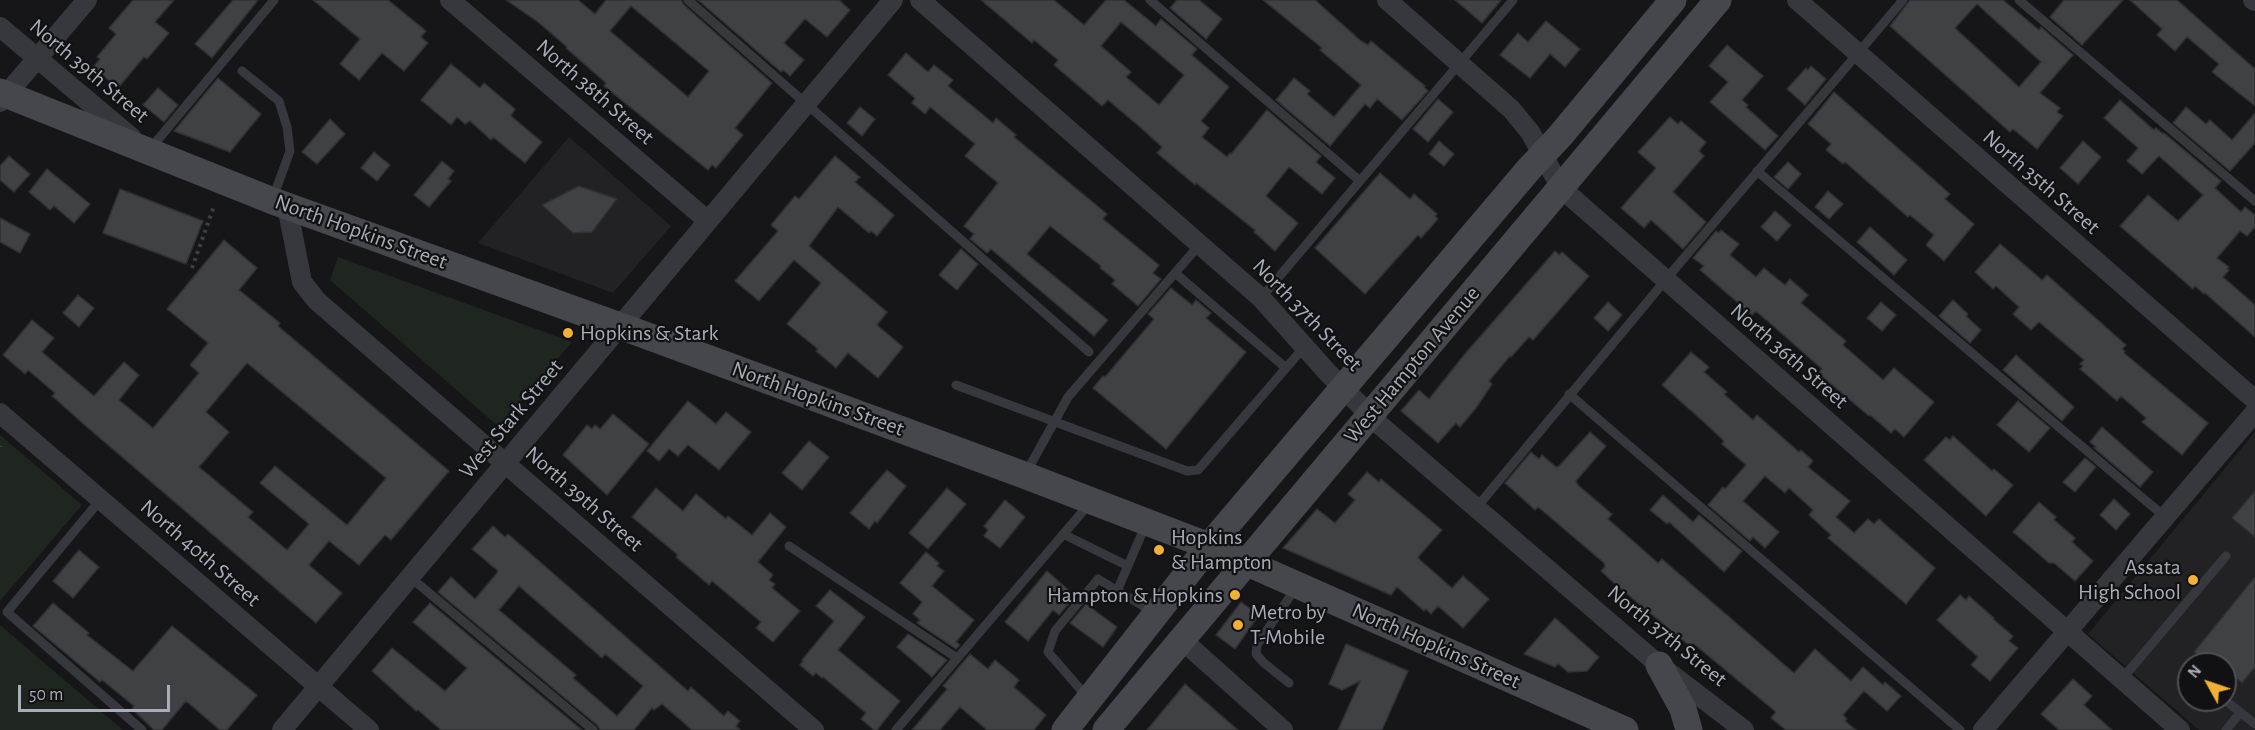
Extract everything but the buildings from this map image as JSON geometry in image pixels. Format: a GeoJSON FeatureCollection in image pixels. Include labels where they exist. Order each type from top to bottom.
{"type":"FeatureCollection","features":[{"type":"Feature","properties":{"kind":"main road","name":"West Hampton Avenue"},"geometry":{"type":"LineString","coordinates":[[1065,730],[1209,546],[1673,0]]}},
{"type":"Feature","properties":{"kind":"main road","name":"West Hampton Avenue"},"geometry":{"type":"LineString","coordinates":[[1106,730],[1718,0]]}},
{"type":"Feature","properties":{"kind":"main road","name":"North Hopkins Street"},"geometry":{"type":"LineString","coordinates":[[2,96],[280,203],[621,326],[1209,546],[1625,730]]}},
{"type":"Feature","properties":{"kind":"main road"},"geometry":{"type":"LineString","coordinates":[[1659,665],[1683,709],[1689,730]]}},
{"type":"Feature","properties":{"kind":"street"},"geometry":{"type":"LineString","coordinates":[[2,96],[87,0]]}},
{"type":"Feature","properties":{"kind":"street","name":"North 38th Street"},"geometry":{"type":"LineString","coordinates":[[450,0],[708,221]]}},
{"type":"Feature","properties":{"kind":"street","name":"West Stark Street"},"geometry":{"type":"LineString","coordinates":[[282,730],[893,0]]}},
{"type":"Feature","properties":{"kind":"street","name":"North 37th Street"},"geometry":{"type":"LineString","coordinates":[[920,0],[1261,297],[1369,414],[1659,665],[1744,730]]}},
{"type":"Feature","properties":{"kind":"street","name":"North 36th Street"},"geometry":{"type":"LineString","coordinates":[[1387,0],[1511,109],[1544,153],[1561,188],[2180,730]]}},
{"type":"Feature","properties":{"kind":"street","name":"North 35th Street"},"geometry":{"type":"LineString","coordinates":[[1797,0],[2255,400]]}},
{"type":"Feature","properties":{"kind":"street","name":"North 39th Street"},"geometry":{"type":"LineString","coordinates":[[0,27],[148,152]]}},
{"type":"Feature","properties":{"kind":"street","name":"North 39th Street"},"geometry":{"type":"LineString","coordinates":[[280,203],[302,282],[317,301],[814,730]]}},
{"type":"Feature","properties":{"kind":"street"},"geometry":{"type":"LineString","coordinates":[[1983,730],[2255,412]]}},
{"type":"Feature","properties":{"kind":"street","name":"North 40th Street"},"geometry":{"type":"LineString","coordinates":[[0,413],[369,730]]}},
{"type":"Feature","properties":{"kind":"street"},"geometry":{"type":"LineString","coordinates":[[1182,640],[1282,730]]}},
{"type":"Feature","properties":{"kind":"lane"},"geometry":{"type":"LineString","coordinates":[[148,152],[274,0]]}},
{"type":"Feature","properties":{"kind":"lane"},"geometry":{"type":"LineString","coordinates":[[688,0],[1089,352]]}},
{"type":"Feature","properties":{"kind":"lane"},"geometry":{"type":"LineString","coordinates":[[1150,0],[1359,181]]}},
{"type":"Feature","properties":{"kind":"lane"},"geometry":{"type":"LineString","coordinates":[[1261,297],[1513,0]]}},
{"type":"Feature","properties":{"kind":"lane"},"geometry":{"type":"LineString","coordinates":[[1477,507],[1569,394],[1903,0]]}},
{"type":"Feature","properties":{"kind":"lane"},"geometry":{"type":"LineString","coordinates":[[2019,0],[2255,201]]}},
{"type":"Feature","properties":{"kind":"lane"},"geometry":{"type":"LineString","coordinates":[[242,71],[279,101],[287,127],[290,151],[280,203]]}},
{"type":"Feature","properties":{"kind":"lane"},"geometry":{"type":"LineString","coordinates":[[1757,171],[2165,518]]}},
{"type":"Feature","properties":{"kind":"lane"},"geometry":{"type":"LineString","coordinates":[[1024,475],[1068,397],[1200,244]]}},
{"type":"Feature","properties":{"kind":"lane"},"geometry":{"type":"LineString","coordinates":[[1175,273],[1286,368]]}},
{"type":"Feature","properties":{"kind":"lane"},"geometry":{"type":"LineString","coordinates":[[956,386],[1187,471],[1198,470],[1305,346]]}},
{"type":"Feature","properties":{"kind":"lane"},"geometry":{"type":"LineString","coordinates":[[1569,394],[1960,730]]}},
{"type":"Feature","properties":{"kind":"lane"},"geometry":{"type":"LineString","coordinates":[[100,499],[7,612],[142,730]]}},
{"type":"Feature","properties":{"kind":"lane"},"geometry":{"type":"LineString","coordinates":[[896,730],[1092,501]]}},
{"type":"Feature","properties":{"kind":"lane"},"geometry":{"type":"LineString","coordinates":[[1117,591],[1147,522]]}},
{"type":"Feature","properties":{"kind":"lane"},"geometry":{"type":"LineString","coordinates":[[1063,534],[1128,566]]}},
{"type":"Feature","properties":{"kind":"lane"},"geometry":{"type":"LineString","coordinates":[[789,546],[957,658]]}},
{"type":"Feature","properties":{"kind":"lane"},"geometry":{"type":"LineString","coordinates":[[2122,679],[2226,556]]}},
{"type":"Feature","properties":{"kind":"lane"},"geometry":{"type":"LineString","coordinates":[[410,577],[593,730]]}},
{"type":"Feature","properties":{"kind":"lane"},"geometry":{"type":"LineString","coordinates":[[1089,700],[1048,652],[1055,631],[1098,579],[1156,613]]}},
{"type":"Feature","properties":{"kind":"lane"},"geometry":{"type":"LineString","coordinates":[[1289,683],[1256,654],[1257,645],[1298,585]]}},
{"type":"Feature","properties":{"kind":"lane"},"geometry":{"type":"LineString","coordinates":[[2237,710],[2255,724]]}},
{"type":"Feature","properties":{"kind":"lane"},"geometry":{"type":"LineString","coordinates":[[2226,730],[2240,712]]}},
{"type":"Feature","properties":{"kind":"path"},"geometry":{"type":"LineString","coordinates":[[192,268],[214,206]]}},
{"type":"Feature","properties":{"kind":"shaded area"},"geometry":{"type":"Polygon","coordinates":[[[569,137],[671,226],[613,293],[478,243],[569,137]]]}},
{"type":"Feature","properties":{"kind":"shaded area"},"geometry":{"type":"Polygon","coordinates":[[[338,257],[572,342],[499,427],[330,280],[338,257]]]}},
{"type":"Feature","properties":{"kind":"shaded area","name":"Assata High School"},"geometry":{"type":"Polygon","coordinates":[[[2255,432],[2255,730],[2199,730],[2178,712],[2237,712],[2237,652],[2177,652],[2177,711],[2088,634],[2255,432]]]}},
{"type":"Feature","properties":{"kind":"shaded area"},"geometry":{"type":"Polygon","coordinates":[[[0,435],[82,505],[0,601],[0,435]]]}},
{"type":"Feature","properties":{"kind":"shaded area"},"geometry":{"type":"Polygon","coordinates":[[[0,625],[123,730],[0,730],[0,625]]]}},
{"type":"Feature","properties":{"kind":"place","name":"Hopkins & Stark"},"geometry":{"type":"Point","coordinates":[568,333]}},
{"type":"Feature","properties":{"kind":"place","name":"Hopkins & Hampton"},"geometry":{"type":"Point","coordinates":[1159,550]}},
{"type":"Feature","properties":{"kind":"place","name":"Assata High School"},"geometry":{"type":"Point","coordinates":[2193,580]}},
{"type":"Feature","properties":{"kind":"place","name":"Hampton & Hopkins"},"geometry":{"type":"Point","coordinates":[1235,595]}},
{"type":"Feature","properties":{"kind":"place","name":"Metro by T-Mobile"},"geometry":{"type":"Point","coordinates":[1238,625]}}]}
